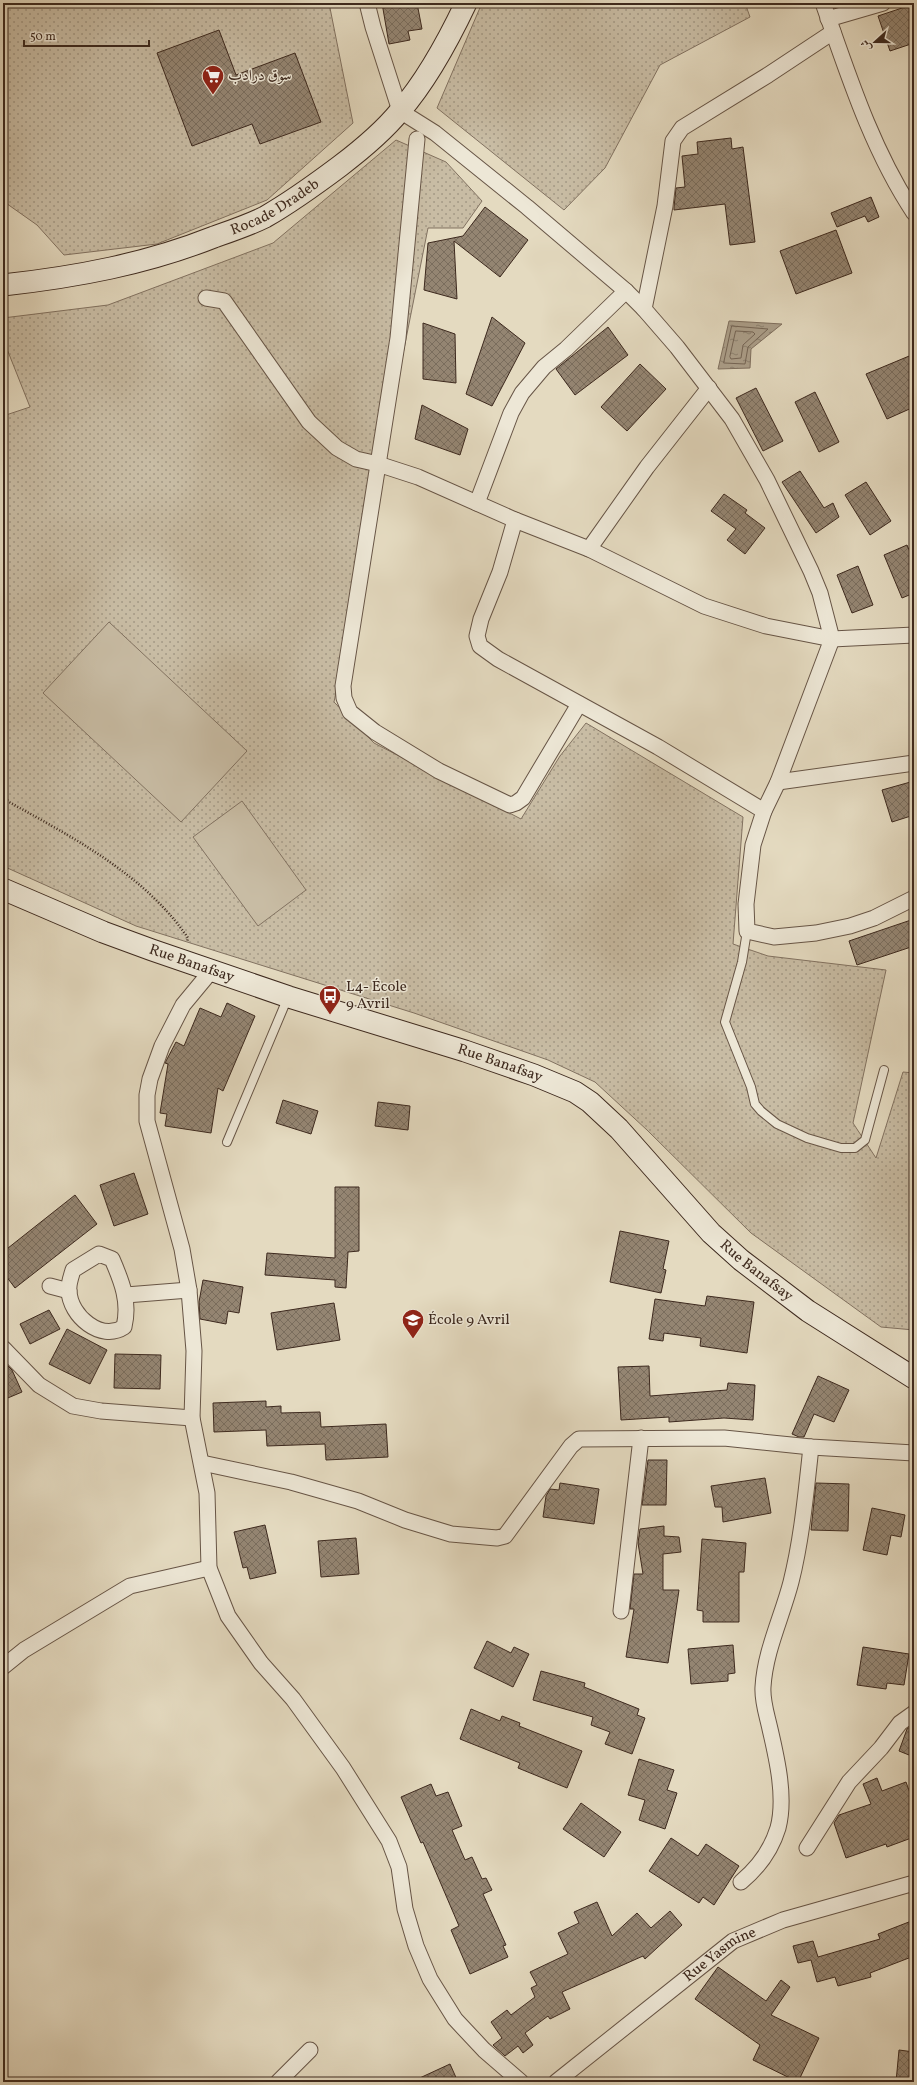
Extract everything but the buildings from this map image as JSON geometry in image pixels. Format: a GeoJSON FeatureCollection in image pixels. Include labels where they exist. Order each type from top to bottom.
{"type":"FeatureCollection","features":[{"type":"Feature","properties":{"kind":"main road","name":"Rocade Dradeb"},"geometry":{"type":"LineString","coordinates":[[3,285],[62,278],[137,263],[189,247],[264,217],[319,182],[357,152],[400,111],[430,68],[453,29],[466,3]]}},
{"type":"Feature","properties":{"kind":"main road","name":"Rue Banafsay"},"geometry":{"type":"LineString","coordinates":[[3,889],[104,932],[181,960],[288,997],[465,1051],[534,1075],[575,1092],[590,1102],[619,1129],[711,1233],[741,1260],[808,1311],[914,1378]]}},
{"type":"Feature","properties":{"kind":"street"},"geometry":{"type":"LineString","coordinates":[[367,3],[373,27],[400,111],[435,133],[527,206],[626,291],[644,309],[709,388],[748,445],[787,518],[820,593],[832,639],[778,782],[764,811],[753,845],[749,864],[746,904],[747,931],[774,937],[816,933],[850,926],[874,918],[914,898]]}},
{"type":"Feature","properties":{"kind":"street"},"geometry":{"type":"LineString","coordinates":[[823,3],[857,96],[886,164],[901,193],[914,213]]}},
{"type":"Feature","properties":{"kind":"street"},"geometry":{"type":"LineString","coordinates":[[644,309],[667,191],[673,141],[677,133],[689,123],[768,76],[831,26],[883,3]]}},
{"type":"Feature","properties":{"kind":"street"},"geometry":{"type":"LineString","coordinates":[[417,139],[398,338],[343,686],[344,698],[350,712],[375,732],[439,771],[510,805],[523,798],[579,704]]}},
{"type":"Feature","properties":{"kind":"street"},"geometry":{"type":"LineString","coordinates":[[477,503],[511,413],[522,393],[544,367],[566,349],[626,291]]}},
{"type":"Feature","properties":{"kind":"street"},"geometry":{"type":"LineString","coordinates":[[206,298],[224,302],[309,422],[337,448],[356,459],[378,464],[418,477],[515,520],[588,549],[704,606],[766,626],[832,639],[914,635]]}},
{"type":"Feature","properties":{"kind":"street"},"geometry":{"type":"LineString","coordinates":[[588,549],[647,467],[709,388]]}},
{"type":"Feature","properties":{"kind":"street"},"geometry":{"type":"LineString","coordinates":[[515,520],[500,572],[481,619],[478,640],[480,646],[498,659],[658,747],[764,811]]}},
{"type":"Feature","properties":{"kind":"street"},"geometry":{"type":"LineString","coordinates":[[778,782],[914,763]]}},
{"type":"Feature","properties":{"kind":"street"},"geometry":{"type":"LineString","coordinates":[[212,970],[183,1005],[162,1046],[150,1079],[147,1095],[147,1121],[182,1249],[189,1290],[194,1351],[192,1418],[207,1493],[209,1568],[228,1616],[262,1663],[293,1699],[343,1768],[389,1841],[398,1867],[405,1909],[416,1946],[430,1979],[455,2019],[484,2050],[520,2082]]}},
{"type":"Feature","properties":{"kind":"street"},"geometry":{"type":"LineString","coordinates":[[99,1254],[112,1259],[126,1295],[126,1316],[124,1327],[117,1332],[109,1333],[99,1331],[85,1320],[71,1301],[68,1291],[73,1270],[99,1254]]}},
{"type":"Feature","properties":{"kind":"street"},"geometry":{"type":"LineString","coordinates":[[50,1286],[68,1291]]}},
{"type":"Feature","properties":{"kind":"street"},"geometry":{"type":"LineString","coordinates":[[126,1295],[189,1290]]}},
{"type":"Feature","properties":{"kind":"street"},"geometry":{"type":"LineString","coordinates":[[3,1348],[39,1385],[73,1406],[101,1411],[192,1418]]}},
{"type":"Feature","properties":{"kind":"street"},"geometry":{"type":"LineString","coordinates":[[202,1463],[291,1482],[358,1501],[405,1520],[451,1534],[501,1538],[505,1536],[576,1440],[588,1438],[724,1438],[811,1447],[856,1448],[914,1453]]}},
{"type":"Feature","properties":{"kind":"street"},"geometry":{"type":"LineString","coordinates":[[620,1611],[641,1438]]}},
{"type":"Feature","properties":{"kind":"street"},"geometry":{"type":"LineString","coordinates":[[741,1882],[758,1868],[778,1828],[781,1800],[778,1768],[762,1690],[764,1670],[791,1583],[804,1514],[811,1447]]}},
{"type":"Feature","properties":{"kind":"street"},"geometry":{"type":"LineString","coordinates":[[3,1667],[24,1650],[130,1586],[209,1568]]}},
{"type":"Feature","properties":{"kind":"street"},"geometry":{"type":"LineString","coordinates":[[808,1848],[849,1782],[881,1748],[900,1723],[914,1713]]}},
{"type":"Feature","properties":{"kind":"street","name":"Rue Yasmine"},"geometry":{"type":"LineString","coordinates":[[556,2082],[733,1941],[783,1920],[914,1883]]}},
{"type":"Feature","properties":{"kind":"street"},"geometry":{"type":"LineString","coordinates":[[278,2082],[310,2050]]}},
{"type":"Feature","properties":{"kind":"lane"},"geometry":{"type":"LineString","coordinates":[[747,931],[742,962],[725,1022],[751,1088],[755,1104],[761,1111],[777,1124],[807,1138],[841,1148],[855,1148],[865,1140],[884,1070]]}},
{"type":"Feature","properties":{"kind":"lane"},"geometry":{"type":"LineString","coordinates":[[227,1142],[288,997]]}},
{"type":"Feature","properties":{"kind":"path"},"geometry":{"type":"LineString","coordinates":[[3,796],[9,802],[78,840],[154,896],[188,938],[181,960]]}},
{"type":"Feature","properties":{"kind":"shaded area"},"geometry":{"type":"Polygon","coordinates":[[[3,3],[329,3],[353,123],[267,200],[157,244],[64,255],[37,225],[3,201],[3,3]]]}},
{"type":"Feature","properties":{"kind":"shaded area"},"geometry":{"type":"Polygon","coordinates":[[[482,3],[745,3],[750,17],[660,65],[605,168],[564,210],[437,108],[482,3]]]}},
{"type":"Feature","properties":{"kind":"shaded area"},"geometry":{"type":"Polygon","coordinates":[[[396,140],[446,162],[482,201],[463,228],[428,228],[334,702],[374,743],[521,819],[560,756],[586,723],[743,817],[733,944],[768,956],[886,970],[853,1123],[876,1158],[903,1072],[914,1073],[914,1330],[881,1327],[751,1233],[647,1130],[595,1082],[548,1060],[414,1013],[136,926],[3,866],[3,416],[30,407],[3,339],[3,318],[108,305],[273,243],[396,140]]]}},
{"type":"Feature","properties":{"kind":"shaded area"},"geometry":{"type":"Polygon","coordinates":[[[109,622],[247,751],[181,822],[43,693],[109,622]]]}},
{"type":"Feature","properties":{"kind":"shaded area"},"geometry":{"type":"Polygon","coordinates":[[[242,801],[306,890],[258,926],[193,837],[242,801]]]}},
{"type":"Feature","properties":{"kind":"water"},"geometry":{"type":"Polygon","coordinates":[[[729,321],[782,324],[751,349],[750,368],[718,369],[729,321]]]}},
{"type":"Feature","properties":{"kind":"place","name":"سوق درادب"},"geometry":{"type":"Point","coordinates":[213,96]}},
{"type":"Feature","properties":{"kind":"place","name":"L4- École 9 Avril"},"geometry":{"type":"Point","coordinates":[330,1016]}},
{"type":"Feature","properties":{"kind":"place","name":"École 9 Avril"},"geometry":{"type":"Point","coordinates":[413,1340]}}]}
